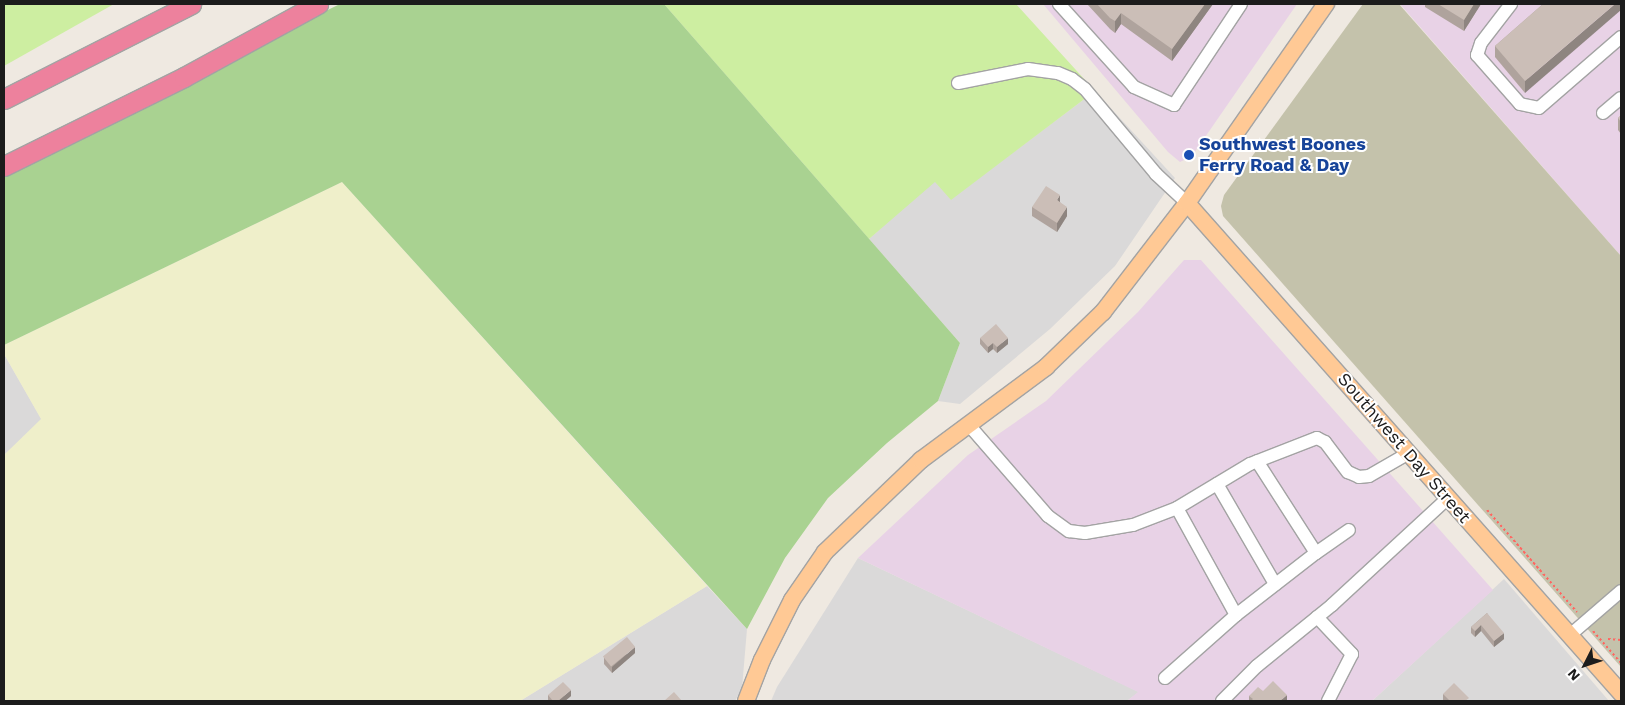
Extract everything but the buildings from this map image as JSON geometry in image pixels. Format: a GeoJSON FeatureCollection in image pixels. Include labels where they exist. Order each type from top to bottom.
{"type":"FeatureCollection","features":[{"type":"Feature","properties":{"kind":"highway"},"geometry":{"type":"LineString","coordinates":[[4,99],[192,4]]}},
{"type":"Feature","properties":{"kind":"highway"},"geometry":{"type":"LineString","coordinates":[[4,166],[184,77],[318,4]]}},
{"type":"Feature","properties":{"kind":"main road"},"geometry":{"type":"LineString","coordinates":[[746,701],[762,660],[792,600],[825,552],[915,465],[968,424],[1025,384],[1074,342],[1118,295],[1187,203],[1326,4]]}},
{"type":"Feature","properties":{"kind":"main road","name":"Southwest Day Street"},"geometry":{"type":"LineString","coordinates":[[1187,203],[1621,693]]}},
{"type":"Feature","properties":{"kind":"lane"},"geometry":{"type":"LineString","coordinates":[[1059,4],[1134,87],[1174,105],[1241,4]]}},
{"type":"Feature","properties":{"kind":"lane"},"geometry":{"type":"LineString","coordinates":[[1511,4],[1482,43],[1477,55],[1520,104],[1538,108],[1621,37]]}},
{"type":"Feature","properties":{"kind":"lane"},"geometry":{"type":"LineString","coordinates":[[958,83],[1028,68],[1058,73],[1072,79],[1085,89],[1156,174],[1187,203]]}},
{"type":"Feature","properties":{"kind":"lane"},"geometry":{"type":"LineString","coordinates":[[1603,113],[1621,98]]}},
{"type":"Feature","properties":{"kind":"lane"},"geometry":{"type":"LineString","coordinates":[[968,424],[1048,516],[1069,531],[1085,533],[1133,525],[1177,508],[1257,461],[1317,438],[1325,442],[1348,472],[1359,477],[1369,476],[1409,453]]}},
{"type":"Feature","properties":{"kind":"lane"},"geometry":{"type":"LineString","coordinates":[[1257,461],[1316,554]]}},
{"type":"Feature","properties":{"kind":"lane"},"geometry":{"type":"LineString","coordinates":[[1217,484],[1275,584]]}},
{"type":"Feature","properties":{"kind":"lane"},"geometry":{"type":"LineString","coordinates":[[1222,701],[1257,666],[1317,617],[1448,498]]}},
{"type":"Feature","properties":{"kind":"lane"},"geometry":{"type":"LineString","coordinates":[[1177,508],[1236,615]]}},
{"type":"Feature","properties":{"kind":"lane"},"geometry":{"type":"LineString","coordinates":[[1165,678],[1236,615],[1349,530]]}},
{"type":"Feature","properties":{"kind":"lane"},"geometry":{"type":"LineString","coordinates":[[1570,635],[1621,591]]}},
{"type":"Feature","properties":{"kind":"lane"},"geometry":{"type":"LineString","coordinates":[[1317,617],[1352,654],[1328,701]]}},
{"type":"Feature","properties":{"kind":"path"},"geometry":{"type":"LineString","coordinates":[[1487,510],[1621,663]]}},
{"type":"Feature","properties":{"kind":"path"},"geometry":{"type":"LineString","coordinates":[[1608,639],[1621,640]]}},
{"type":"Feature","properties":{"kind":"shaded area"},"geometry":{"type":"Polygon","coordinates":[[[1043,4],[1297,4],[1192,156],[1180,162],[1168,152],[1043,4]]]}},
{"type":"Feature","properties":{"kind":"shaded area"},"geometry":{"type":"Polygon","coordinates":[[[1363,4],[1399,4],[1621,256],[1621,667],[1223,216],[1221,206],[1224,195],[1363,4]]]}},
{"type":"Feature","properties":{"kind":"shaded area"},"geometry":{"type":"Polygon","coordinates":[[[1400,4],[1621,4],[1621,256],[1400,4]]]}},
{"type":"Feature","properties":{"kind":"shaded area"},"geometry":{"type":"Polygon","coordinates":[[[1095,91],[1175,178],[1115,266],[1050,329],[960,404],[938,401],[960,343],[869,239],[934,180],[951,199],[1095,91]]]}},
{"type":"Feature","properties":{"kind":"shaded area"},"geometry":{"type":"Polygon","coordinates":[[[1184,260],[1201,260],[1493,590],[1372,701],[1127,701],[1138,692],[858,558],[968,455],[1046,401],[1138,312],[1184,260]]]}},
{"type":"Feature","properties":{"kind":"shaded area"},"geometry":{"type":"Polygon","coordinates":[[[4,354],[42,420],[4,455],[4,354]]]}},
{"type":"Feature","properties":{"kind":"shaded area"},"geometry":{"type":"Polygon","coordinates":[[[858,558],[1139,692],[1127,701],[771,701],[777,687],[858,558]]]}},
{"type":"Feature","properties":{"kind":"shaded area"},"geometry":{"type":"Polygon","coordinates":[[[1504,579],[1609,701],[1372,701],[1504,579]]]}},
{"type":"Feature","properties":{"kind":"shaded area"},"geometry":{"type":"Polygon","coordinates":[[[707,586],[747,629],[742,688],[735,701],[520,701],[707,586]]]}},
{"type":"Feature","properties":{"kind":"green space"},"geometry":{"type":"Polygon","coordinates":[[[4,4],[114,4],[4,66],[4,4]]]}},
{"type":"Feature","properties":{"kind":"green space"},"geometry":{"type":"Polygon","coordinates":[[[340,4],[664,4],[960,343],[938,401],[887,443],[828,498],[785,558],[747,629],[342,182],[4,345],[4,168],[340,4]]]}},
{"type":"Feature","properties":{"kind":"green space"},"geometry":{"type":"Polygon","coordinates":[[[664,4],[1016,4],[1095,91],[951,200],[935,182],[869,239],[664,4]]]}},
{"type":"Feature","properties":{"kind":"green space"},"geometry":{"type":"Polygon","coordinates":[[[342,182],[707,586],[520,701],[4,701],[4,455],[41,419],[4,354],[4,345],[342,182]]]}},
{"type":"Feature","properties":{"kind":"place","name":"Southwest Boones Ferry Road & Day"},"geometry":{"type":"Point","coordinates":[1189,155]}}]}
